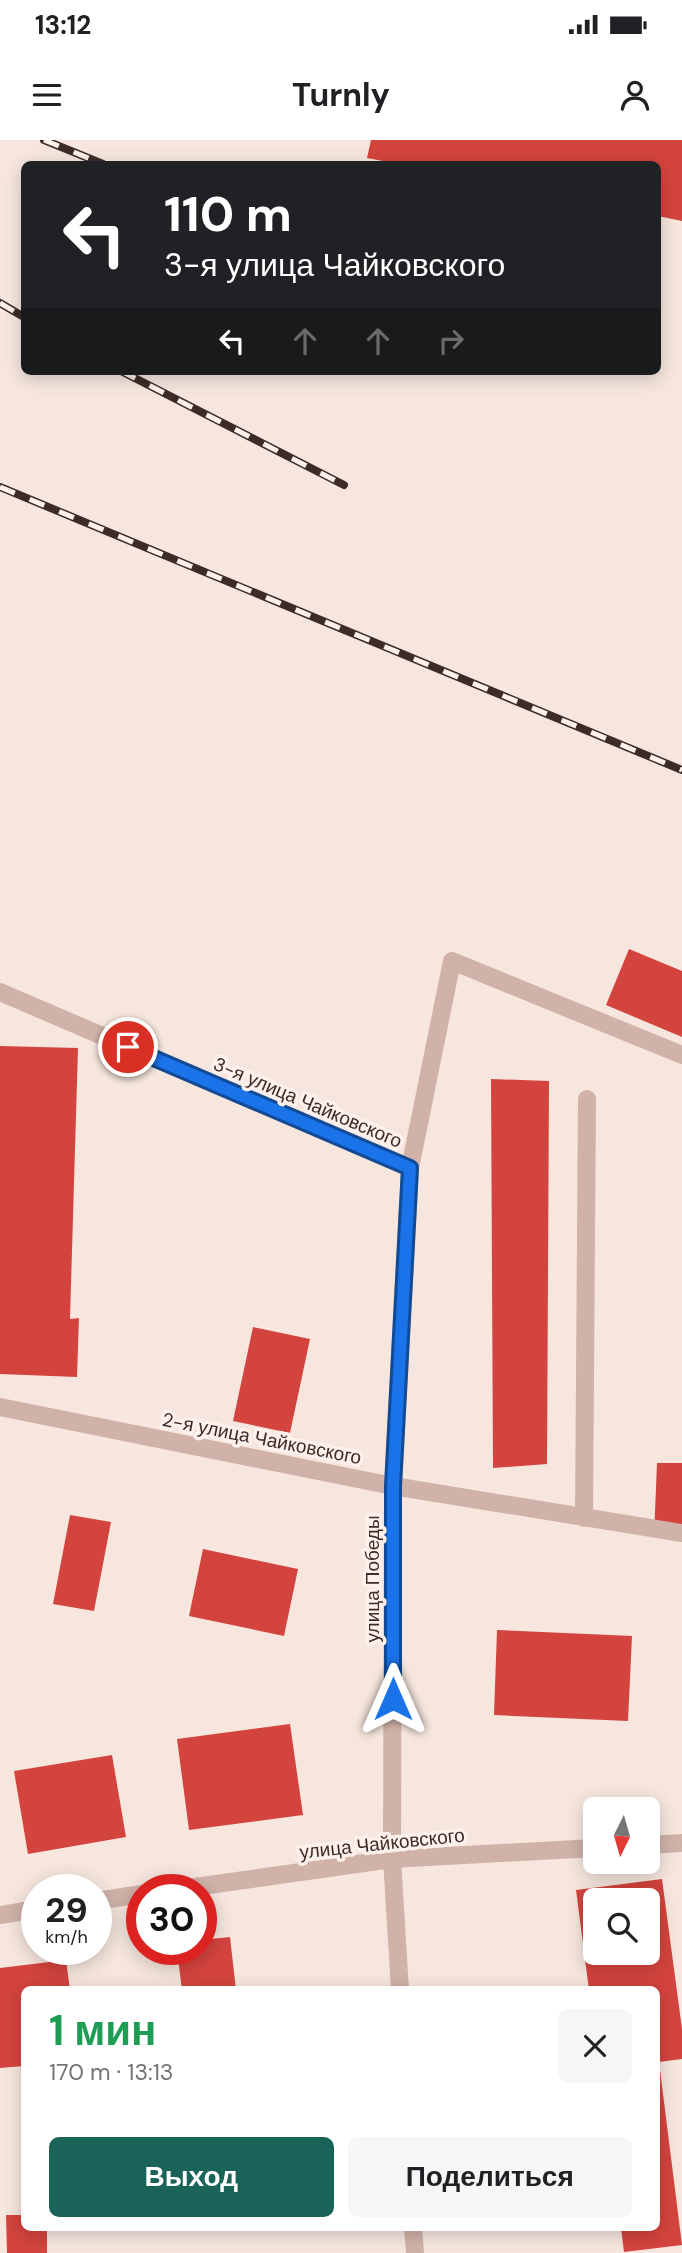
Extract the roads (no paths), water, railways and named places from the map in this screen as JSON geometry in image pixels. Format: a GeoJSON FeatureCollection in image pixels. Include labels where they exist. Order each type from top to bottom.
{"type":"FeatureCollection","features":[{"type":"Feature","properties":{"kind":"street","name":"3-я улица Чайковского"},"geometry":{"type":"LineString","coordinates":[[0,992],[410,1168],[452,961],[682,1055]]}},
{"type":"Feature","properties":{"kind":"street"},"geometry":{"type":"LineString","coordinates":[[584,1518],[587,1099]]}},
{"type":"Feature","properties":{"kind":"street","name":"улица Победы"},"geometry":{"type":"LineString","coordinates":[[400,1986],[392,1859],[393,1486],[410,1168]]}},
{"type":"Feature","properties":{"kind":"street","name":"2-я улица Чайковского"},"geometry":{"type":"LineString","coordinates":[[0,1407],[393,1486],[682,1533]]}},
{"type":"Feature","properties":{"kind":"street"},"geometry":{"type":"LineString","coordinates":[[660,1844],[682,1843]]}},
{"type":"Feature","properties":{"kind":"street","name":"улица Чайковского"},"geometry":{"type":"LineString","coordinates":[[217,1884],[392,1859],[583,1849]]}},
{"type":"Feature","properties":{"kind":"street"},"geometry":{"type":"LineString","coordinates":[[0,1914],[21,1911]]}},
{"type":"Feature","properties":{"kind":"street"},"geometry":{"type":"LineString","coordinates":[[413,2231],[415,2253]]}},
{"type":"Feature","properties":{"kind":"railway"},"geometry":{"type":"LineString","coordinates":[[44,140],[96,161]]}},
{"type":"Feature","properties":{"kind":"railway"},"geometry":{"type":"LineString","coordinates":[[0,303],[21,315]]}},
{"type":"Feature","properties":{"kind":"railway"},"geometry":{"type":"LineString","coordinates":[[129,375],[344,485]]}},
{"type":"Feature","properties":{"kind":"railway"},"geometry":{"type":"LineString","coordinates":[[0,487],[682,770]]}}]}
